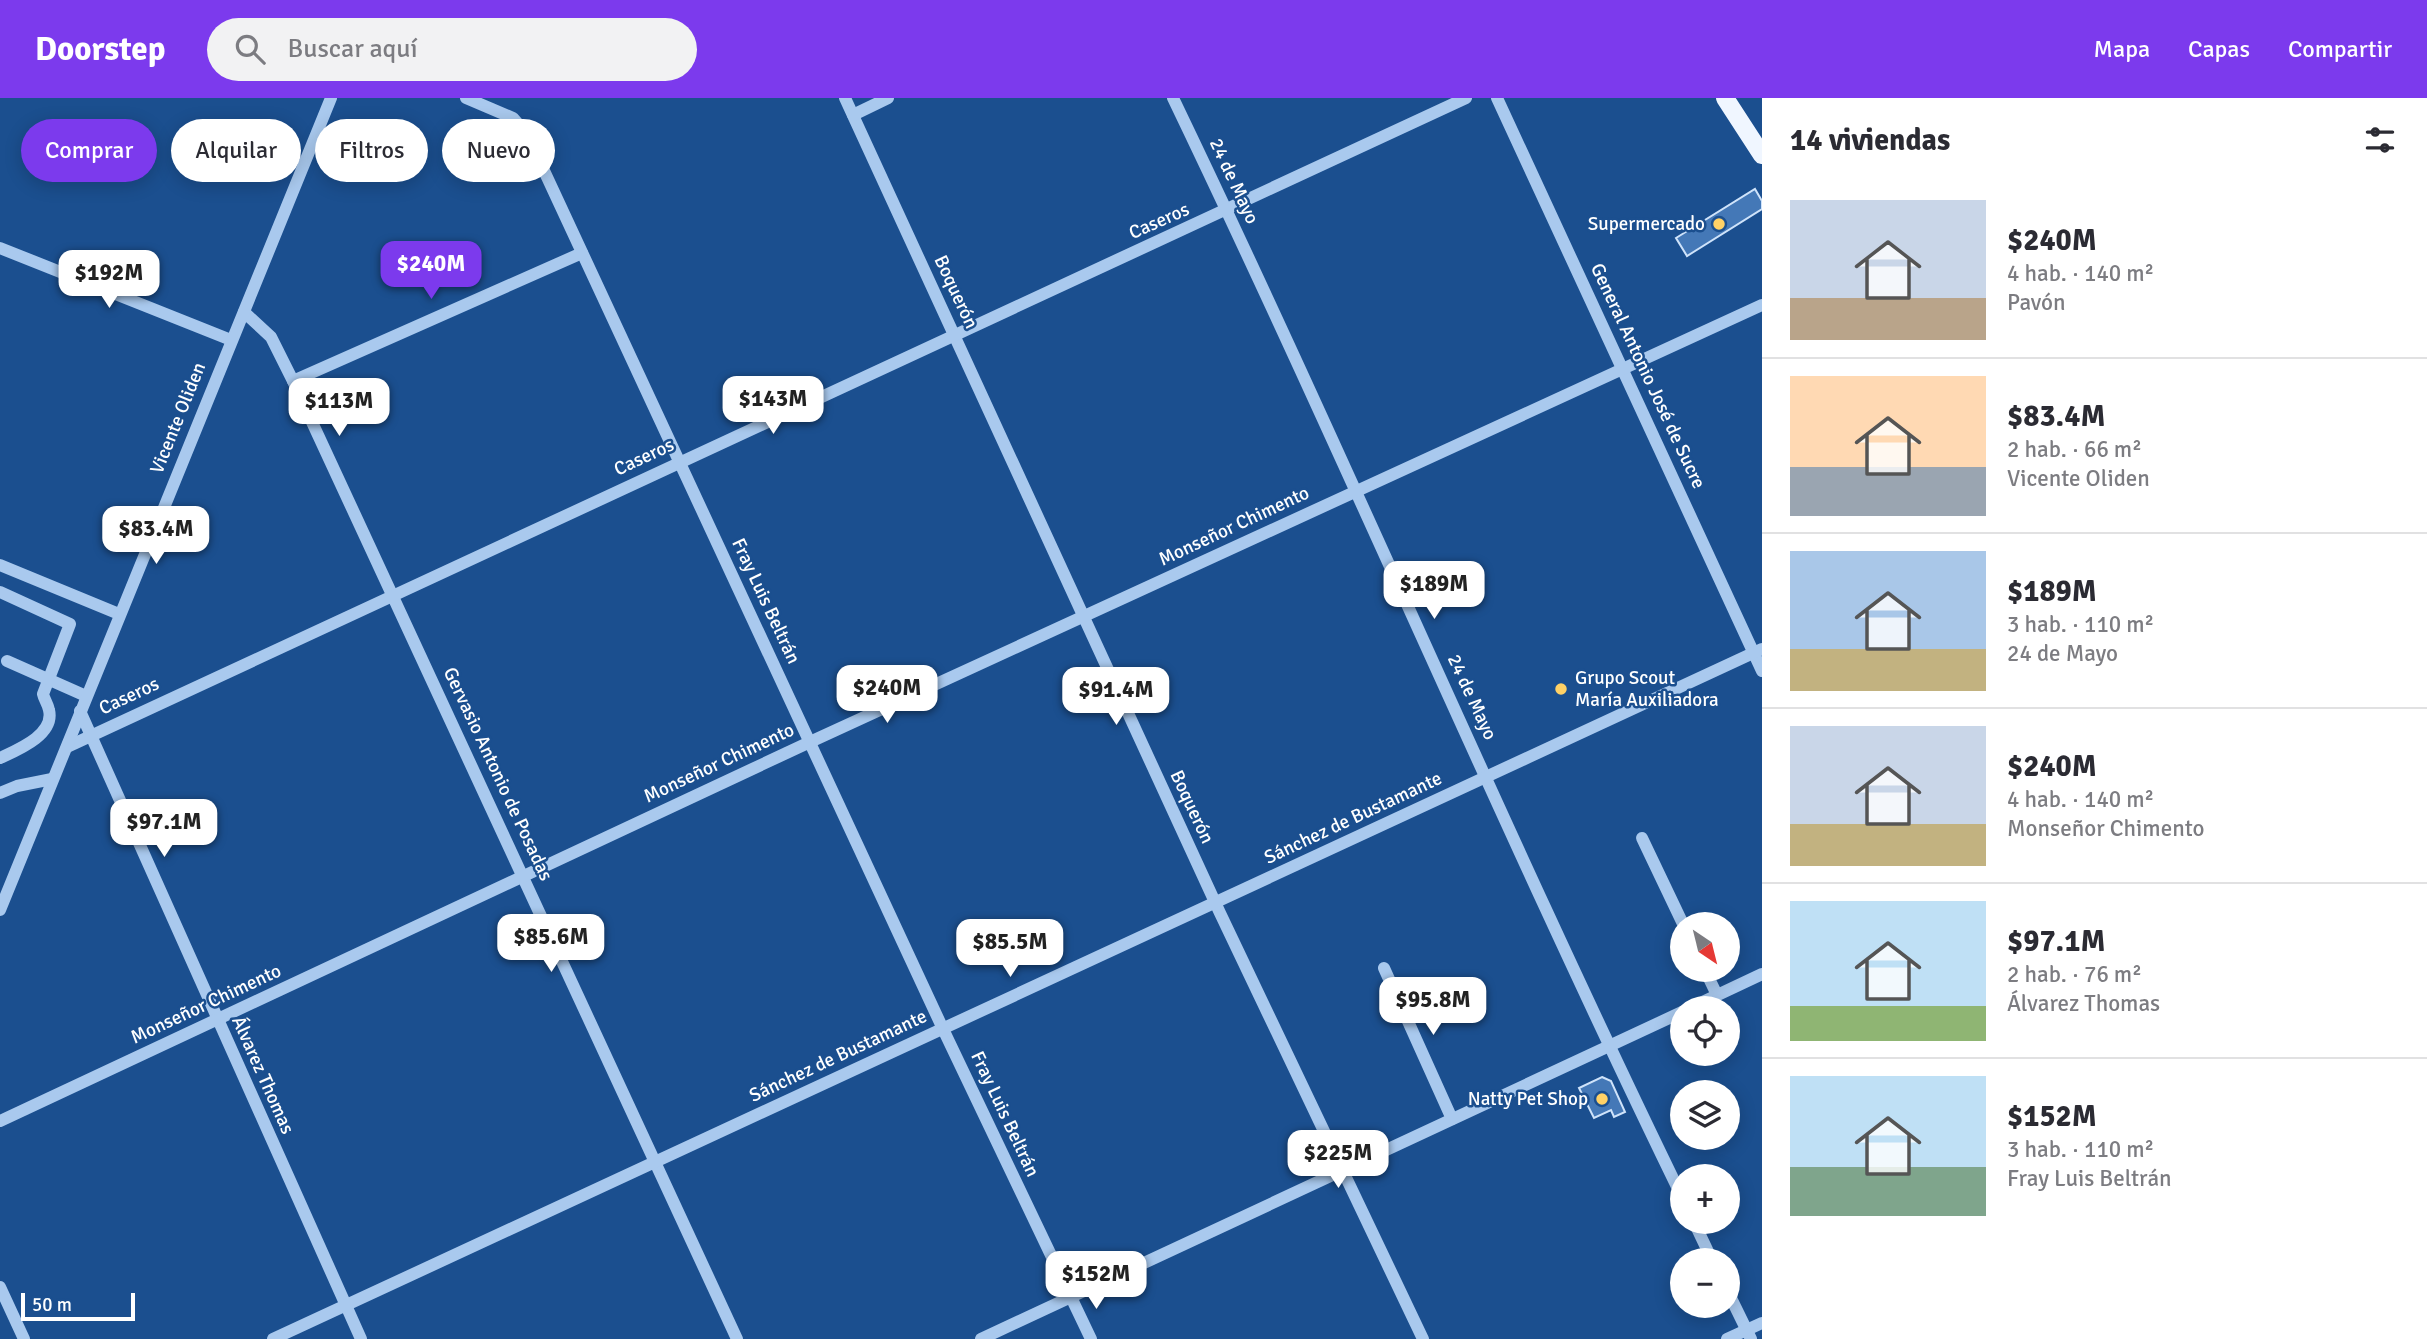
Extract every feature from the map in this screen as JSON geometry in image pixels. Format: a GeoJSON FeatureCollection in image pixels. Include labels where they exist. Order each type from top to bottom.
{"type":"FeatureCollection","features":[{"type":"Feature","properties":{"kind":"main road"},"geometry":{"type":"LineString","coordinates":[[1725,98],[1762,155]]}},
{"type":"Feature","properties":{"kind":"street","name":"Vicente Oliden"},"geometry":{"type":"LineString","coordinates":[[0,910],[331,98]]}},
{"type":"Feature","properties":{"kind":"street","name":"Fray Luis Beltrán"},"geometry":{"type":"LineString","coordinates":[[466,98],[513,118],[527,134],[943,1029],[1091,1339]]}},
{"type":"Feature","properties":{"kind":"street","name":"Boquerón"},"geometry":{"type":"LineString","coordinates":[[845,98],[1083,619],[1423,1339]]}},
{"type":"Feature","properties":{"kind":"street"},"geometry":{"type":"LineString","coordinates":[[853,115],[888,98]]}},
{"type":"Feature","properties":{"kind":"street","name":"24 de Mayo"},"geometry":{"type":"LineString","coordinates":[[1173,98],[1356,490],[1608,1046],[1670,1173]]}},
{"type":"Feature","properties":{"kind":"street","name":"Caseros"},"geometry":{"type":"LineString","coordinates":[[67,747],[1466,98]]}},
{"type":"Feature","properties":{"kind":"street","name":"General Antonio José de Sucre"},"geometry":{"type":"LineString","coordinates":[[1497,98],[1758,651],[1762,671]]}},
{"type":"Feature","properties":{"kind":"street"},"geometry":{"type":"LineString","coordinates":[[0,248],[231,340]]}},
{"type":"Feature","properties":{"kind":"street"},"geometry":{"type":"LineString","coordinates":[[293,380],[582,253]]}},
{"type":"Feature","properties":{"kind":"street","name":"Monseñor Chimento"},"geometry":{"type":"LineString","coordinates":[[0,1121],[810,742],[1083,619],[1356,490],[1762,304]]}},
{"type":"Feature","properties":{"kind":"street","name":"Gervasio Antonio de Posadas"},"geometry":{"type":"LineString","coordinates":[[244,312],[271,337],[293,380],[737,1339]]}},
{"type":"Feature","properties":{"kind":"street"},"geometry":{"type":"LineString","coordinates":[[0,565],[119,614]]}},
{"type":"Feature","properties":{"kind":"street"},"geometry":{"type":"LineString","coordinates":[[0,592],[70,624],[43,694],[49,709],[47,723],[31,743],[0,758]]}},
{"type":"Feature","properties":{"kind":"street","name":"Sánchez de Bustamante"},"geometry":{"type":"LineString","coordinates":[[273,1339],[1758,651]]}},
{"type":"Feature","properties":{"kind":"street"},"geometry":{"type":"LineString","coordinates":[[7,662],[86,696]]}},
{"type":"Feature","properties":{"kind":"street","name":"Álvarez Thomas"},"geometry":{"type":"LineString","coordinates":[[80,711],[361,1339]]}},
{"type":"Feature","properties":{"kind":"street"},"geometry":{"type":"LineString","coordinates":[[0,793],[17,786],[52,779]]}},
{"type":"Feature","properties":{"kind":"street"},"geometry":{"type":"LineString","coordinates":[[1642,838],[1677,912]]}},
{"type":"Feature","properties":{"kind":"street"},"geometry":{"type":"LineString","coordinates":[[1384,968],[1452,1119]]}},
{"type":"Feature","properties":{"kind":"street"},"geometry":{"type":"LineString","coordinates":[[1711,982],[1717,995],[1762,974]]}},
{"type":"Feature","properties":{"kind":"street"},"geometry":{"type":"LineString","coordinates":[[981,1339],[1670,1018]]}},
{"type":"Feature","properties":{"kind":"street"},"geometry":{"type":"LineString","coordinates":[[0,1287],[24,1339]]}},
{"type":"Feature","properties":{"kind":"street"},"geometry":{"type":"LineString","coordinates":[[1740,1316],[1749,1334]]}},
{"type":"Feature","properties":{"kind":"street"},"geometry":{"type":"LineString","coordinates":[[1727,1339],[1749,1334],[1762,1323]]}},
{"type":"Feature","properties":{"kind":"building","name":"Supermercado"},"geometry":{"type":"Polygon","coordinates":[[[1755,189],[1762,201],[1762,209],[1687,256],[1676,238],[1755,189]]]}},
{"type":"Feature","properties":{"kind":"building","name":"Natty Pet Shop"},"geometry":{"type":"Polygon","coordinates":[[[1602,1077],[1611,1081],[1625,1112],[1614,1117],[1611,1110],[1594,1118],[1579,1088],[1602,1077]]]}},
{"type":"Feature","properties":{"kind":"place","name":"Supermercado"},"geometry":{"type":"Point","coordinates":[1719,224]}},
{"type":"Feature","properties":{"kind":"place","name":"Grupo Scout María Auxiliadora"},"geometry":{"type":"Point","coordinates":[1561,689]}},
{"type":"Feature","properties":{"kind":"place","name":"Natty Pet Shop"},"geometry":{"type":"Point","coordinates":[1602,1099]}}]}
